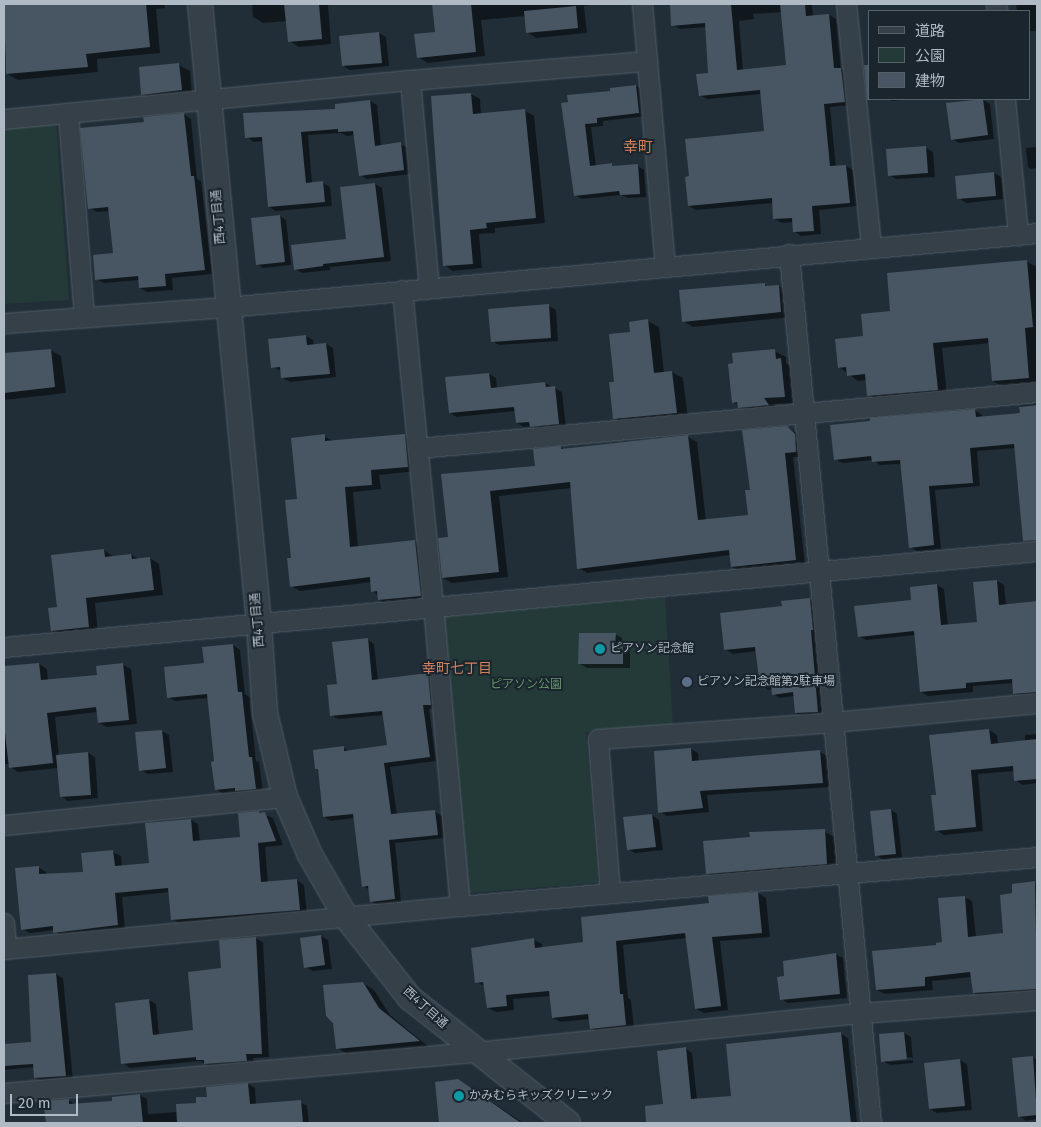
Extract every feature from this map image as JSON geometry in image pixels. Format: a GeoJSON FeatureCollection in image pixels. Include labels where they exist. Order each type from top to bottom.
{"type":"FeatureCollection","features":[{"type":"Feature","properties":{"kind":"street","name":"西4丁目通"},"geometry":{"type":"LineString","coordinates":[[200,4],[227,307],[259,624],[265,713],[285,797],[310,855],[346,917],[410,998],[568,1123]]}},
{"type":"Feature","properties":{"kind":"street"},"geometry":{"type":"LineString","coordinates":[[642,4],[665,266]]}},
{"type":"Feature","properties":{"kind":"street"},"geometry":{"type":"LineString","coordinates":[[846,4],[871,247]]}},
{"type":"Feature","properties":{"kind":"street"},"geometry":{"type":"LineString","coordinates":[[4,119],[410,80],[647,61]]}},
{"type":"Feature","properties":{"kind":"street"},"geometry":{"type":"LineString","coordinates":[[410,80],[429,287]]}},
{"type":"Feature","properties":{"kind":"street"},"geometry":{"type":"LineString","coordinates":[[1005,100],[1018,235]]}},
{"type":"Feature","properties":{"kind":"street"},"geometry":{"type":"LineString","coordinates":[[68,113],[84,318]]}},
{"type":"Feature","properties":{"kind":"street"},"geometry":{"type":"LineString","coordinates":[[4,323],[227,307],[789,254],[1037,233]]}},
{"type":"Feature","properties":{"kind":"street"},"geometry":{"type":"LineString","coordinates":[[789,254],[820,570],[859,1013],[871,1123]]}},
{"type":"Feature","properties":{"kind":"street"},"geometry":{"type":"LineString","coordinates":[[402,290],[434,605],[460,906]]}},
{"type":"Feature","properties":{"kind":"street"},"geometry":{"type":"LineString","coordinates":[[418,448],[1037,392]]}},
{"type":"Feature","properties":{"kind":"street"},"geometry":{"type":"LineString","coordinates":[[4,646],[1037,551]]}},
{"type":"Feature","properties":{"kind":"street"},"geometry":{"type":"LineString","coordinates":[[610,893],[598,739],[833,722],[1037,703]]}},
{"type":"Feature","properties":{"kind":"street"},"geometry":{"type":"LineString","coordinates":[[4,825],[285,797]]}},
{"type":"Feature","properties":{"kind":"street"},"geometry":{"type":"LineString","coordinates":[[4,923],[5,948],[460,906],[1037,857]]}},
{"type":"Feature","properties":{"kind":"street"},"geometry":{"type":"LineString","coordinates":[[4,1093],[476,1052],[859,1013],[1037,1000]]}},
{"type":"Feature","properties":{"kind":"green space"},"geometry":{"type":"Polygon","coordinates":[[[56,121],[69,300],[4,304],[4,126],[56,121]]]}},
{"type":"Feature","properties":{"kind":"green space","name":"ピアソン公園"},"geometry":{"type":"Polygon","coordinates":[[[665,597],[673,726],[586,732],[598,883],[467,893],[442,616],[665,597]]]}},
{"type":"Feature","properties":{"kind":"building"},"geometry":{"type":"Polygon","coordinates":[[[4,4],[146,4],[150,47],[86,54],[88,67],[6,74],[4,4]]]}},
{"type":"Feature","properties":{"kind":"building"},"geometry":{"type":"Polygon","coordinates":[[[284,4],[319,4],[322,39],[288,42],[284,4]]]}},
{"type":"Feature","properties":{"kind":"building"},"geometry":{"type":"Polygon","coordinates":[[[432,4],[471,4],[476,52],[417,58],[414,34],[435,32],[432,4]]]}},
{"type":"Feature","properties":{"kind":"building"},"geometry":{"type":"Polygon","coordinates":[[[670,4],[731,4],[737,70],[786,65],[780,4],[805,4],[806,16],[829,14],[834,68],[841,68],[845,102],[824,104],[830,166],[846,165],[850,203],[812,206],[814,231],[793,232],[792,218],[773,219],[772,198],[688,206],[685,177],[689,176],[685,139],[764,131],[760,90],[699,96],[696,74],[708,73],[705,23],[671,26],[670,4]]]}},
{"type":"Feature","properties":{"kind":"building"},"geometry":{"type":"Polygon","coordinates":[[[576,6],[578,28],[526,33],[524,11],[576,6]]]}},
{"type":"Feature","properties":{"kind":"building"},"geometry":{"type":"Polygon","coordinates":[[[379,32],[382,63],[342,66],[339,36],[379,32]]]}},
{"type":"Feature","properties":{"kind":"building"},"geometry":{"type":"Polygon","coordinates":[[[179,63],[182,90],[141,95],[139,67],[179,63]]]}},
{"type":"Feature","properties":{"kind":"building"},"geometry":{"type":"Polygon","coordinates":[[[864,65],[868,65],[867,100],[864,65]]]}},
{"type":"Feature","properties":{"kind":"building"},"geometry":{"type":"Polygon","coordinates":[[[636,85],[639,113],[597,118],[597,123],[585,124],[590,166],[612,163],[612,166],[638,164],[640,194],[620,195],[619,191],[574,196],[561,103],[568,102],[567,95],[610,91],[610,88],[636,85]]]}},
{"type":"Feature","properties":{"kind":"building"},"geometry":{"type":"Polygon","coordinates":[[[471,93],[473,114],[525,109],[536,218],[486,223],[487,228],[470,230],[473,264],[443,266],[431,96],[471,93]]]}},
{"type":"Feature","properties":{"kind":"building"},"geometry":{"type":"Polygon","coordinates":[[[370,100],[375,146],[401,142],[404,170],[359,176],[353,131],[338,132],[338,129],[301,132],[306,183],[323,181],[325,202],[268,207],[262,137],[245,138],[243,113],[335,109],[335,104],[370,100]]]}},
{"type":"Feature","properties":{"kind":"building"},"geometry":{"type":"Polygon","coordinates":[[[983,100],[988,135],[951,140],[946,103],[983,100]]]}},
{"type":"Feature","properties":{"kind":"building"},"geometry":{"type":"Polygon","coordinates":[[[184,113],[191,176],[194,176],[205,270],[165,274],[166,286],[139,288],[138,276],[95,280],[93,255],[113,253],[108,207],[88,209],[80,128],[144,122],[143,117],[184,113]]]}},
{"type":"Feature","properties":{"kind":"building"},"geometry":{"type":"Polygon","coordinates":[[[926,146],[928,173],[888,176],[886,149],[926,146]]]}},
{"type":"Feature","properties":{"kind":"building"},"geometry":{"type":"Polygon","coordinates":[[[994,172],[996,196],[957,199],[955,176],[994,172]]]}},
{"type":"Feature","properties":{"kind":"building"},"geometry":{"type":"Polygon","coordinates":[[[375,183],[384,257],[323,264],[323,266],[294,270],[291,245],[346,239],[340,187],[375,183]]]}},
{"type":"Feature","properties":{"kind":"building"},"geometry":{"type":"Polygon","coordinates":[[[280,215],[285,262],[256,265],[251,218],[280,215]]]}},
{"type":"Feature","properties":{"kind":"building"},"geometry":{"type":"Polygon","coordinates":[[[1027,260],[1033,327],[1025,328],[1029,378],[992,381],[988,338],[933,343],[938,390],[867,396],[865,374],[847,376],[846,367],[838,368],[835,339],[863,336],[861,314],[890,311],[887,273],[1027,260]]]}},
{"type":"Feature","properties":{"kind":"building"},"geometry":{"type":"Polygon","coordinates":[[[765,283],[765,286],[779,285],[781,312],[682,322],[679,290],[765,283]]]}},
{"type":"Feature","properties":{"kind":"building"},"geometry":{"type":"Polygon","coordinates":[[[549,304],[551,338],[491,342],[488,309],[549,304]]]}},
{"type":"Feature","properties":{"kind":"building"},"geometry":{"type":"Polygon","coordinates":[[[648,319],[654,373],[672,371],[677,413],[613,419],[609,382],[614,382],[609,334],[630,332],[629,322],[648,319]]]}},
{"type":"Feature","properties":{"kind":"building"},"geometry":{"type":"Polygon","coordinates":[[[306,335],[307,345],[326,343],[330,374],[281,378],[280,367],[271,368],[268,339],[306,335]]]}},
{"type":"Feature","properties":{"kind":"building"},"geometry":{"type":"Polygon","coordinates":[[[51,349],[55,387],[4,393],[4,353],[51,349]]]}},
{"type":"Feature","properties":{"kind":"building"},"geometry":{"type":"Polygon","coordinates":[[[775,349],[776,359],[781,358],[785,397],[764,398],[769,405],[738,408],[737,402],[732,403],[728,364],[733,363],[732,353],[775,349]]]}},
{"type":"Feature","properties":{"kind":"building"},"geometry":{"type":"Polygon","coordinates":[[[489,373],[491,388],[545,382],[546,387],[555,386],[559,424],[530,427],[529,422],[516,423],[514,407],[449,413],[445,377],[489,373]]]}},
{"type":"Feature","properties":{"kind":"building"},"geometry":{"type":"Polygon","coordinates":[[[1037,405],[1037,540],[1023,541],[1014,444],[970,448],[973,483],[929,486],[934,545],[909,548],[900,460],[872,462],[871,456],[834,460],[830,425],[870,421],[870,418],[975,409],[976,417],[1020,413],[1019,407],[1037,405]]]}},
{"type":"Feature","properties":{"kind":"building"},"geometry":{"type":"Polygon","coordinates":[[[787,426],[795,434],[796,452],[785,453],[796,560],[731,567],[729,550],[577,569],[570,482],[490,491],[499,572],[442,578],[438,538],[448,537],[441,474],[535,466],[533,449],[561,446],[561,449],[688,435],[698,520],[748,515],[745,490],[750,490],[742,430],[787,426]]]}},
{"type":"Feature","properties":{"kind":"building"},"geometry":{"type":"Polygon","coordinates":[[[325,434],[325,441],[405,434],[408,467],[371,470],[372,485],[345,487],[350,547],[415,540],[421,596],[378,600],[377,591],[371,592],[370,577],[290,587],[287,558],[291,558],[285,500],[297,499],[291,438],[325,434]]]}},
{"type":"Feature","properties":{"kind":"building"},"geometry":{"type":"Polygon","coordinates":[[[104,549],[105,557],[131,554],[132,559],[150,557],[154,590],[86,598],[89,627],[51,631],[48,608],[57,607],[51,555],[104,549]]]}},
{"type":"Feature","properties":{"kind":"building"},"geometry":{"type":"Polygon","coordinates":[[[997,580],[999,605],[1037,601],[1037,692],[1013,694],[1012,679],[966,683],[966,688],[920,692],[914,631],[858,637],[854,606],[911,600],[910,587],[937,584],[941,625],[977,622],[973,582],[997,580]]]}},
{"type":"Feature","properties":{"kind":"building"},"geometry":{"type":"Polygon","coordinates":[[[810,598],[818,712],[795,713],[793,692],[772,695],[771,685],[760,686],[755,647],[724,650],[720,613],[782,606],[781,601],[810,598]]]}},
{"type":"Feature","properties":{"kind":"building"},"geometry":{"type":"Polygon","coordinates":[[[579,633],[616,633],[615,645],[623,645],[623,664],[578,664],[579,633]]]}},
{"type":"Feature","properties":{"kind":"building"},"geometry":{"type":"Polygon","coordinates":[[[368,638],[372,680],[428,673],[431,705],[423,705],[430,757],[384,763],[391,814],[435,810],[438,835],[389,840],[395,899],[370,902],[368,886],[362,887],[353,814],[323,817],[318,769],[315,769],[313,750],[344,746],[344,751],[387,745],[382,711],[330,716],[327,685],[337,684],[332,642],[368,638]]]}},
{"type":"Feature","properties":{"kind":"building"},"geometry":{"type":"Polygon","coordinates":[[[233,644],[238,692],[242,692],[249,757],[252,757],[256,789],[235,791],[235,788],[215,790],[211,762],[214,761],[207,694],[167,698],[164,667],[204,663],[202,647],[233,644]]]}},
{"type":"Feature","properties":{"kind":"building"},"geometry":{"type":"Polygon","coordinates":[[[39,663],[41,680],[97,675],[96,666],[123,663],[129,720],[98,723],[96,707],[47,713],[53,763],[9,768],[4,724],[4,666],[39,663]]]}},
{"type":"Feature","properties":{"kind":"building"},"geometry":{"type":"Polygon","coordinates":[[[989,729],[991,744],[1037,739],[1037,779],[1014,781],[1013,766],[971,770],[976,827],[935,831],[931,795],[936,795],[929,735],[989,729]]]}},
{"type":"Feature","properties":{"kind":"building"},"geometry":{"type":"Polygon","coordinates":[[[162,730],[166,768],[139,771],[135,732],[162,730]]]}},
{"type":"Feature","properties":{"kind":"building"},"geometry":{"type":"Polygon","coordinates":[[[691,748],[692,761],[820,750],[823,783],[700,791],[703,808],[658,813],[654,751],[691,748]]]}},
{"type":"Feature","properties":{"kind":"building"},"geometry":{"type":"Polygon","coordinates":[[[88,752],[91,795],[60,797],[56,755],[88,752]]]}},
{"type":"Feature","properties":{"kind":"building"},"geometry":{"type":"Polygon","coordinates":[[[891,809],[896,854],[875,856],[870,811],[891,809]]]}},
{"type":"Feature","properties":{"kind":"building"},"geometry":{"type":"Polygon","coordinates":[[[259,811],[259,813],[265,812],[276,841],[258,843],[261,882],[297,879],[300,910],[171,920],[168,888],[115,893],[118,925],[53,933],[53,926],[21,930],[15,868],[39,866],[39,874],[83,872],[81,853],[113,850],[115,866],[149,863],[145,823],[191,819],[193,841],[240,837],[238,813],[259,811]]]}},
{"type":"Feature","properties":{"kind":"building"},"geometry":{"type":"Polygon","coordinates":[[[652,814],[656,847],[627,850],[623,817],[652,814]]]}},
{"type":"Feature","properties":{"kind":"building"},"geometry":{"type":"Polygon","coordinates":[[[825,829],[827,864],[706,874],[703,841],[750,837],[749,832],[825,829]]]}},
{"type":"Feature","properties":{"kind":"building"},"geometry":{"type":"Polygon","coordinates":[[[1035,881],[1037,989],[973,993],[970,972],[925,977],[925,986],[876,990],[872,951],[936,945],[936,943],[942,942],[938,898],[965,896],[968,937],[1003,933],[1000,895],[1012,893],[1012,884],[1035,881]]]}},
{"type":"Feature","properties":{"kind":"building"},"geometry":{"type":"Polygon","coordinates":[[[758,892],[762,933],[712,937],[721,1006],[695,1009],[685,933],[616,941],[620,994],[623,994],[626,1025],[590,1029],[588,1014],[552,1018],[549,991],[506,995],[507,1006],[487,1008],[483,982],[475,983],[471,948],[534,938],[535,948],[583,942],[581,917],[709,903],[708,896],[758,892]]]}},
{"type":"Feature","properties":{"kind":"building"},"geometry":{"type":"Polygon","coordinates":[[[321,935],[325,965],[304,968],[300,938],[321,935]]]}},
{"type":"Feature","properties":{"kind":"building"},"geometry":{"type":"Polygon","coordinates":[[[256,937],[262,1054],[246,1054],[247,1061],[204,1064],[204,1060],[196,1060],[196,1057],[121,1064],[115,1003],[149,999],[153,1035],[193,1030],[188,972],[221,968],[219,940],[256,937]]]}},
{"type":"Feature","properties":{"kind":"building"},"geometry":{"type":"Polygon","coordinates":[[[836,953],[840,994],[780,1000],[777,977],[784,976],[783,961],[836,953]]]}},
{"type":"Feature","properties":{"kind":"building"},"geometry":{"type":"Polygon","coordinates":[[[56,973],[66,1076],[34,1078],[33,1064],[4,1066],[4,1044],[31,1042],[28,975],[56,973]]]}},
{"type":"Feature","properties":{"kind":"building"},"geometry":{"type":"Polygon","coordinates":[[[363,982],[379,1008],[420,1041],[336,1049],[333,1023],[326,1016],[323,985],[363,982]]]}},
{"type":"Feature","properties":{"kind":"building"},"geometry":{"type":"Polygon","coordinates":[[[841,1032],[851,1123],[646,1123],[645,1106],[663,1104],[657,1051],[686,1047],[691,1099],[731,1096],[726,1044],[841,1032]]]}},
{"type":"Feature","properties":{"kind":"building"},"geometry":{"type":"Polygon","coordinates":[[[904,1032],[907,1059],[881,1062],[879,1034],[904,1032]]]}},
{"type":"Feature","properties":{"kind":"building"},"geometry":{"type":"Polygon","coordinates":[[[1033,1056],[1037,1115],[1018,1117],[1012,1058],[1033,1056]]]}},
{"type":"Feature","properties":{"kind":"building"},"geometry":{"type":"Polygon","coordinates":[[[960,1059],[965,1106],[929,1109],[924,1063],[960,1059]]]}},
{"type":"Feature","properties":{"kind":"building","name":"かみむらキッズクリニック"},"geometry":{"type":"Polygon","coordinates":[[[458,1079],[521,1123],[439,1123],[435,1082],[458,1079]]]}},
{"type":"Feature","properties":{"kind":"building"},"geometry":{"type":"Polygon","coordinates":[[[248,1083],[250,1104],[301,1100],[303,1123],[177,1123],[176,1104],[196,1103],[196,1097],[207,1097],[206,1087],[248,1083]]]}},
{"type":"Feature","properties":{"kind":"building"},"geometry":{"type":"Polygon","coordinates":[[[140,1094],[143,1123],[46,1123],[43,1101],[69,1099],[69,1104],[112,1101],[112,1097],[140,1094]]]}},
{"type":"Feature","properties":{"kind":"place","name":"ピアソン記念館"},"geometry":{"type":"Point","coordinates":[600,649]}},
{"type":"Feature","properties":{"kind":"place","name":"ピアソン記念館第2駐車場"},"geometry":{"type":"Point","coordinates":[687,682]}},
{"type":"Feature","properties":{"kind":"place","name":"かみむらキッズクリニック"},"geometry":{"type":"Point","coordinates":[459,1096]}},
{"type":"Feature","properties":{"kind":"district","name":"幸町"},"geometry":{"type":"Point","coordinates":[638,148]}},
{"type":"Feature","properties":{"kind":"district","name":"幸町七丁目"},"geometry":{"type":"Point","coordinates":[457,669]}}]}
